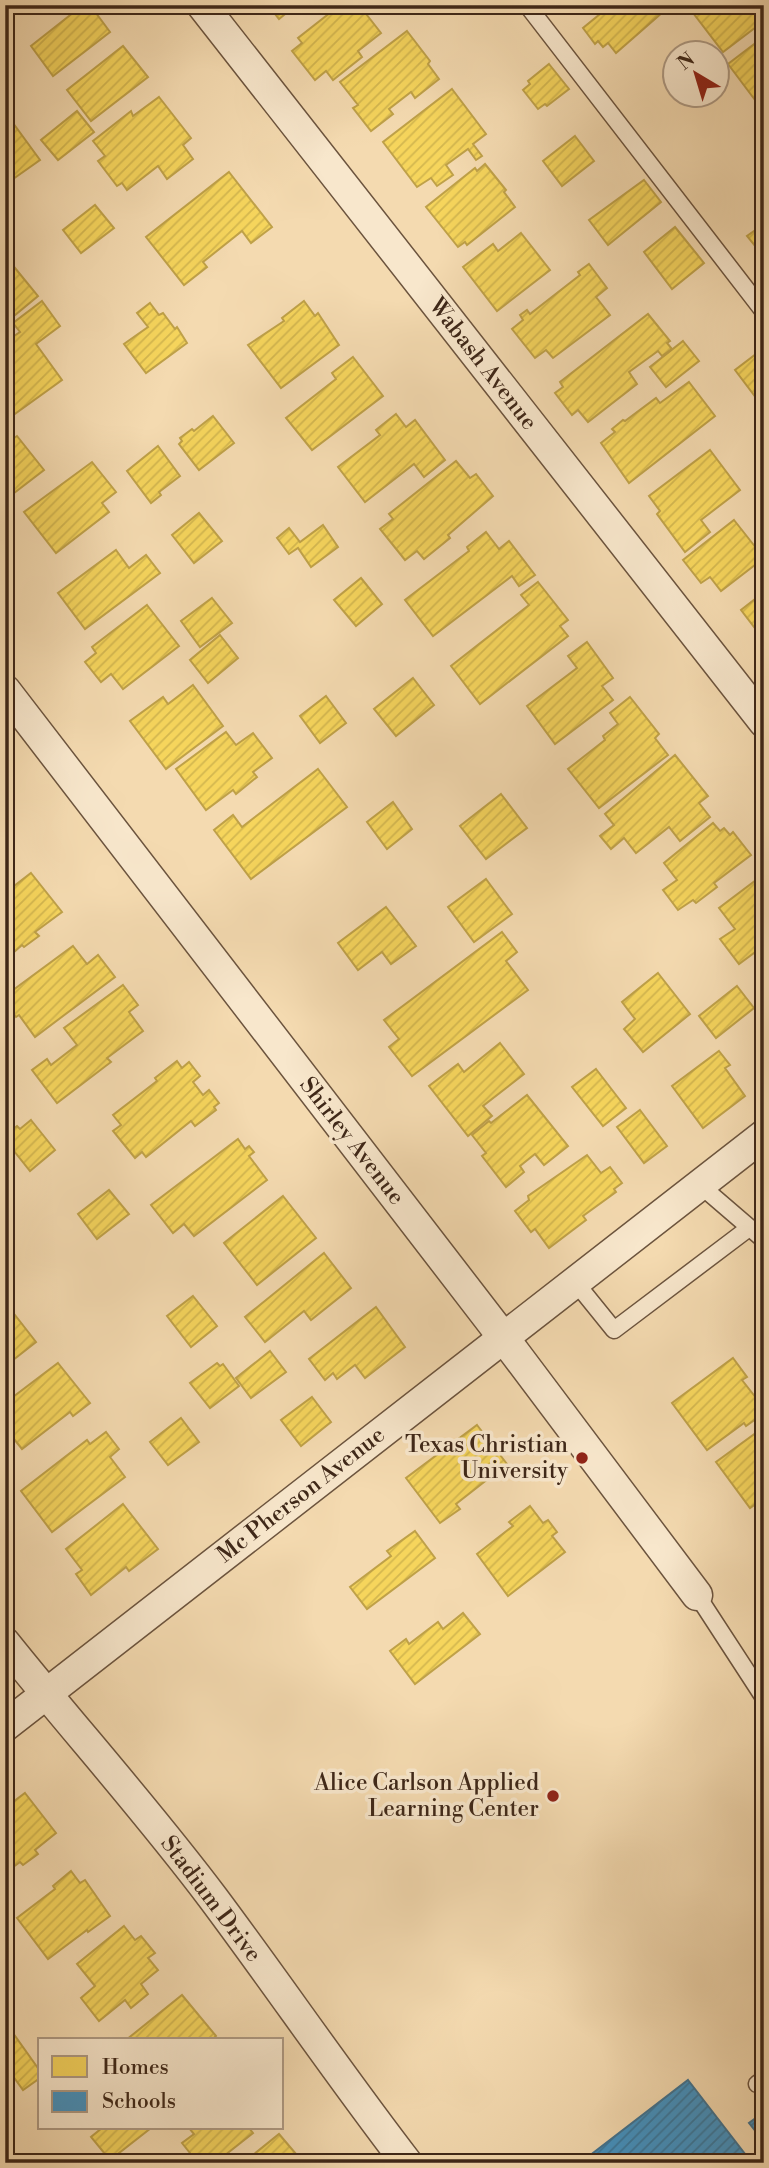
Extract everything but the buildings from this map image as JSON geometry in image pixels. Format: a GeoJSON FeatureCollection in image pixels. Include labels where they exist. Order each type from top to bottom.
{"type":"FeatureCollection","features":[{"type":"Feature","properties":{"kind":"street","name":"Wabash Avenue"},"geometry":{"type":"LineString","coordinates":[[202,5],[764,722]]}},
{"type":"Feature","properties":{"kind":"street","name":"Shirley Avenue"},"geometry":{"type":"LineString","coordinates":[[5,690],[503,1337],[697,1595]]}},
{"type":"Feature","properties":{"kind":"street","name":"Mc Pherson Avenue"},"geometry":{"type":"LineString","coordinates":[[5,1726],[764,1135]]}},
{"type":"Feature","properties":{"kind":"street","name":"Stadium Drive"},"geometry":{"type":"LineString","coordinates":[[5,1643],[113,1770],[212,1896],[407,2163]]}},
{"type":"Feature","properties":{"kind":"lane"},"geometry":{"type":"LineString","coordinates":[[527,5],[764,312]]}},
{"type":"Feature","properties":{"kind":"lane"},"geometry":{"type":"LineString","coordinates":[[700,1185],[764,1240]]}},
{"type":"Feature","properties":{"kind":"lane"},"geometry":{"type":"LineString","coordinates":[[576,1283],[614,1330],[749,1228]]}},
{"type":"Feature","properties":{"kind":"lane"},"geometry":{"type":"LineString","coordinates":[[697,1595],[762,1693]]}},
{"type":"Feature","properties":{"kind":"place","name":"Texas Christian University"},"geometry":{"type":"Point","coordinates":[582,1458]}},
{"type":"Feature","properties":{"kind":"place","name":"Alice Carlson Applied Learning Center"},"geometry":{"type":"Point","coordinates":[553,1796]}}]}
